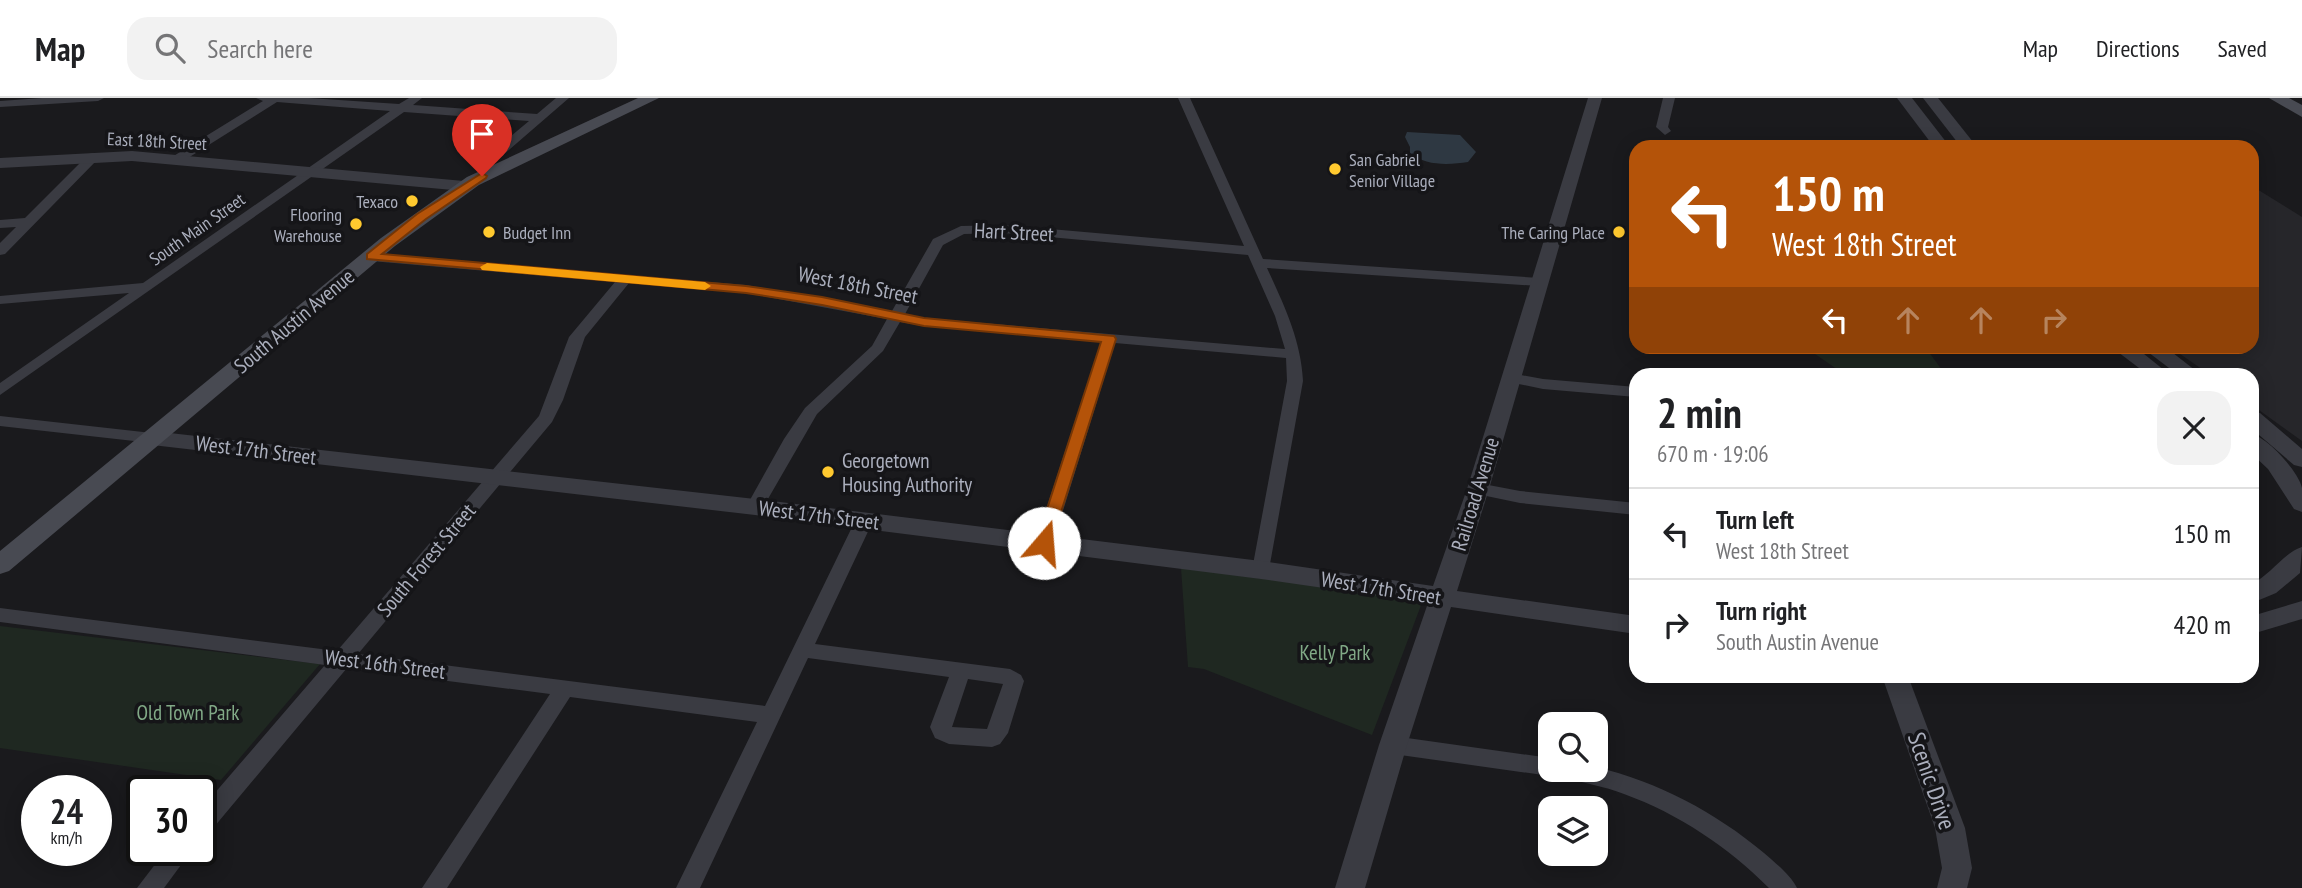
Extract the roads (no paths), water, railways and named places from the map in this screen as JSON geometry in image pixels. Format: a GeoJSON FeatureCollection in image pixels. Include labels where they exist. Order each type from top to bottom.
{"type":"FeatureCollection","features":[{"type":"Feature","properties":{"kind":"main road","name":"South Austin Avenue"},"geometry":{"type":"LineString","coordinates":[[0,565],[371,257],[473,181],[651,98]]}},
{"type":"Feature","properties":{"kind":"main road"},"geometry":{"type":"LineString","coordinates":[[2277,98],[2302,112]]}},
{"type":"Feature","properties":{"kind":"street"},"geometry":{"type":"LineString","coordinates":[[0,104],[98,98]]}},
{"type":"Feature","properties":{"kind":"street"},"geometry":{"type":"LineString","coordinates":[[262,98],[539,118]]}},
{"type":"Feature","properties":{"kind":"street"},"geometry":{"type":"LineString","coordinates":[[176,160],[276,98]]}},
{"type":"Feature","properties":{"kind":"street","name":"South Main Street"},"geometry":{"type":"LineString","coordinates":[[0,390],[416,98]]}},
{"type":"Feature","properties":{"kind":"street"},"geometry":{"type":"LineString","coordinates":[[312,171],[473,181],[489,160],[563,98]]}},
{"type":"Feature","properties":{"kind":"street"},"geometry":{"type":"LineString","coordinates":[[1184,98],[1282,316],[1294,354],[1293,398],[1261,570]]}},
{"type":"Feature","properties":{"kind":"street","name":"Railroad Avenue"},"geometry":{"type":"LineString","coordinates":[[1350,888],[1393,745],[1478,489],[1595,98]]}},
{"type":"Feature","properties":{"kind":"street"},"geometry":{"type":"LineString","coordinates":[[1665,131],[1662,127],[1669,98]]}},
{"type":"Feature","properties":{"kind":"street"},"geometry":{"type":"LineString","coordinates":[[1904,98],[1937,140]]}},
{"type":"Feature","properties":{"kind":"street"},"geometry":{"type":"LineString","coordinates":[[1930,98],[1963,140]]}},
{"type":"Feature","properties":{"kind":"street"},"geometry":{"type":"LineString","coordinates":[[0,251],[93,157]]}},
{"type":"Feature","properties":{"kind":"street","name":"East 18th Street"},"geometry":{"type":"LineString","coordinates":[[0,163],[93,157],[176,160],[312,171]]}},
{"type":"Feature","properties":{"kind":"street"},"geometry":{"type":"LineString","coordinates":[[0,224],[28,222]]}},
{"type":"Feature","properties":{"kind":"street","name":"Hart Street"},"geometry":{"type":"LineString","coordinates":[[755,508],[792,439],[811,411],[870,358],[897,317],[938,242],[961,230],[1005,229],[1254,257],[1539,282]]}},
{"type":"Feature","properties":{"kind":"street","name":"West 18th Street"},"geometry":{"type":"LineString","coordinates":[[371,257],[784,294],[897,317],[1109,339],[1294,354]]}},
{"type":"Feature","properties":{"kind":"street","name":"South Forest Street"},"geometry":{"type":"LineString","coordinates":[[217,807],[546,418],[558,396],[578,336],[625,279]]}},
{"type":"Feature","properties":{"kind":"street"},"geometry":{"type":"LineString","coordinates":[[0,300],[148,287]]}},
{"type":"Feature","properties":{"kind":"street"},"geometry":{"type":"LineString","coordinates":[[1044,543],[1109,339]]}},
{"type":"Feature","properties":{"kind":"street"},"geometry":{"type":"LineString","coordinates":[[2131,354],[2151,368]]}},
{"type":"Feature","properties":{"kind":"street"},"geometry":{"type":"LineString","coordinates":[[2161,354],[2181,368]]}},
{"type":"Feature","properties":{"kind":"street"},"geometry":{"type":"LineString","coordinates":[[1510,378],[1543,384],[1629,391]]}},
{"type":"Feature","properties":{"kind":"street","name":"West 17th Street"},"geometry":{"type":"LineString","coordinates":[[0,421],[755,508],[1261,570],[1629,624]]}},
{"type":"Feature","properties":{"kind":"street"},"geometry":{"type":"LineString","coordinates":[[2259,424],[2302,460]]}},
{"type":"Feature","properties":{"kind":"street"},"geometry":{"type":"LineString","coordinates":[[2259,448],[2276,464],[2302,504]]}},
{"type":"Feature","properties":{"kind":"street"},"geometry":{"type":"LineString","coordinates":[[1478,489],[1520,497],[1629,508]]}},
{"type":"Feature","properties":{"kind":"street"},"geometry":{"type":"LineString","coordinates":[[691,888],[770,715],[864,521]]}},
{"type":"Feature","properties":{"kind":"street"},"geometry":{"type":"LineString","coordinates":[[2259,590],[2274,583],[2291,569],[2302,555]]}},
{"type":"Feature","properties":{"kind":"street"},"geometry":{"type":"LineString","coordinates":[[2259,623],[2302,610]]}},
{"type":"Feature","properties":{"kind":"street","name":"West 16th Street"},"geometry":{"type":"LineString","coordinates":[[0,615],[770,715]]}},
{"type":"Feature","properties":{"kind":"street"},"geometry":{"type":"LineString","coordinates":[[802,650],[961,671]]}},
{"type":"Feature","properties":{"kind":"street","name":"Scenic Drive"},"geometry":{"type":"LineString","coordinates":[[1898,683],[1950,828],[1957,868],[1952,888]]}},
{"type":"Feature","properties":{"kind":"street"},"geometry":{"type":"LineString","coordinates":[[434,888],[566,688]]}},
{"type":"Feature","properties":{"kind":"street"},"geometry":{"type":"LineString","coordinates":[[1393,745],[1538,765]]}},
{"type":"Feature","properties":{"kind":"street"},"geometry":{"type":"LineString","coordinates":[[1608,779],[1677,805],[1739,844],[1785,888]]}},
{"type":"Feature","properties":{"kind":"street"},"geometry":{"type":"LineString","coordinates":[[149,888],[168,866]]}},
{"type":"Feature","properties":{"kind":"place","name":"San Gabriel Senior Village"},"geometry":{"type":"Point","coordinates":[1335,169]}},
{"type":"Feature","properties":{"kind":"place","name":"Texaco"},"geometry":{"type":"Point","coordinates":[412,201]}},
{"type":"Feature","properties":{"kind":"place","name":"Flooring Warehouse"},"geometry":{"type":"Point","coordinates":[356,224]}},
{"type":"Feature","properties":{"kind":"place","name":"Budget Inn"},"geometry":{"type":"Point","coordinates":[489,232]}},
{"type":"Feature","properties":{"kind":"place","name":"The Caring Place"},"geometry":{"type":"Point","coordinates":[1619,232]}},
{"type":"Feature","properties":{"kind":"place","name":"Georgetown Housing Authority"},"geometry":{"type":"Point","coordinates":[828,472]}},
{"type":"Feature","properties":{"kind":"park label","name":"Kelly Park"},"geometry":{"type":"Point","coordinates":[1335,652]}},
{"type":"Feature","properties":{"kind":"park label","name":"Old Town Park"},"geometry":{"type":"Point","coordinates":[188,712]}}]}
